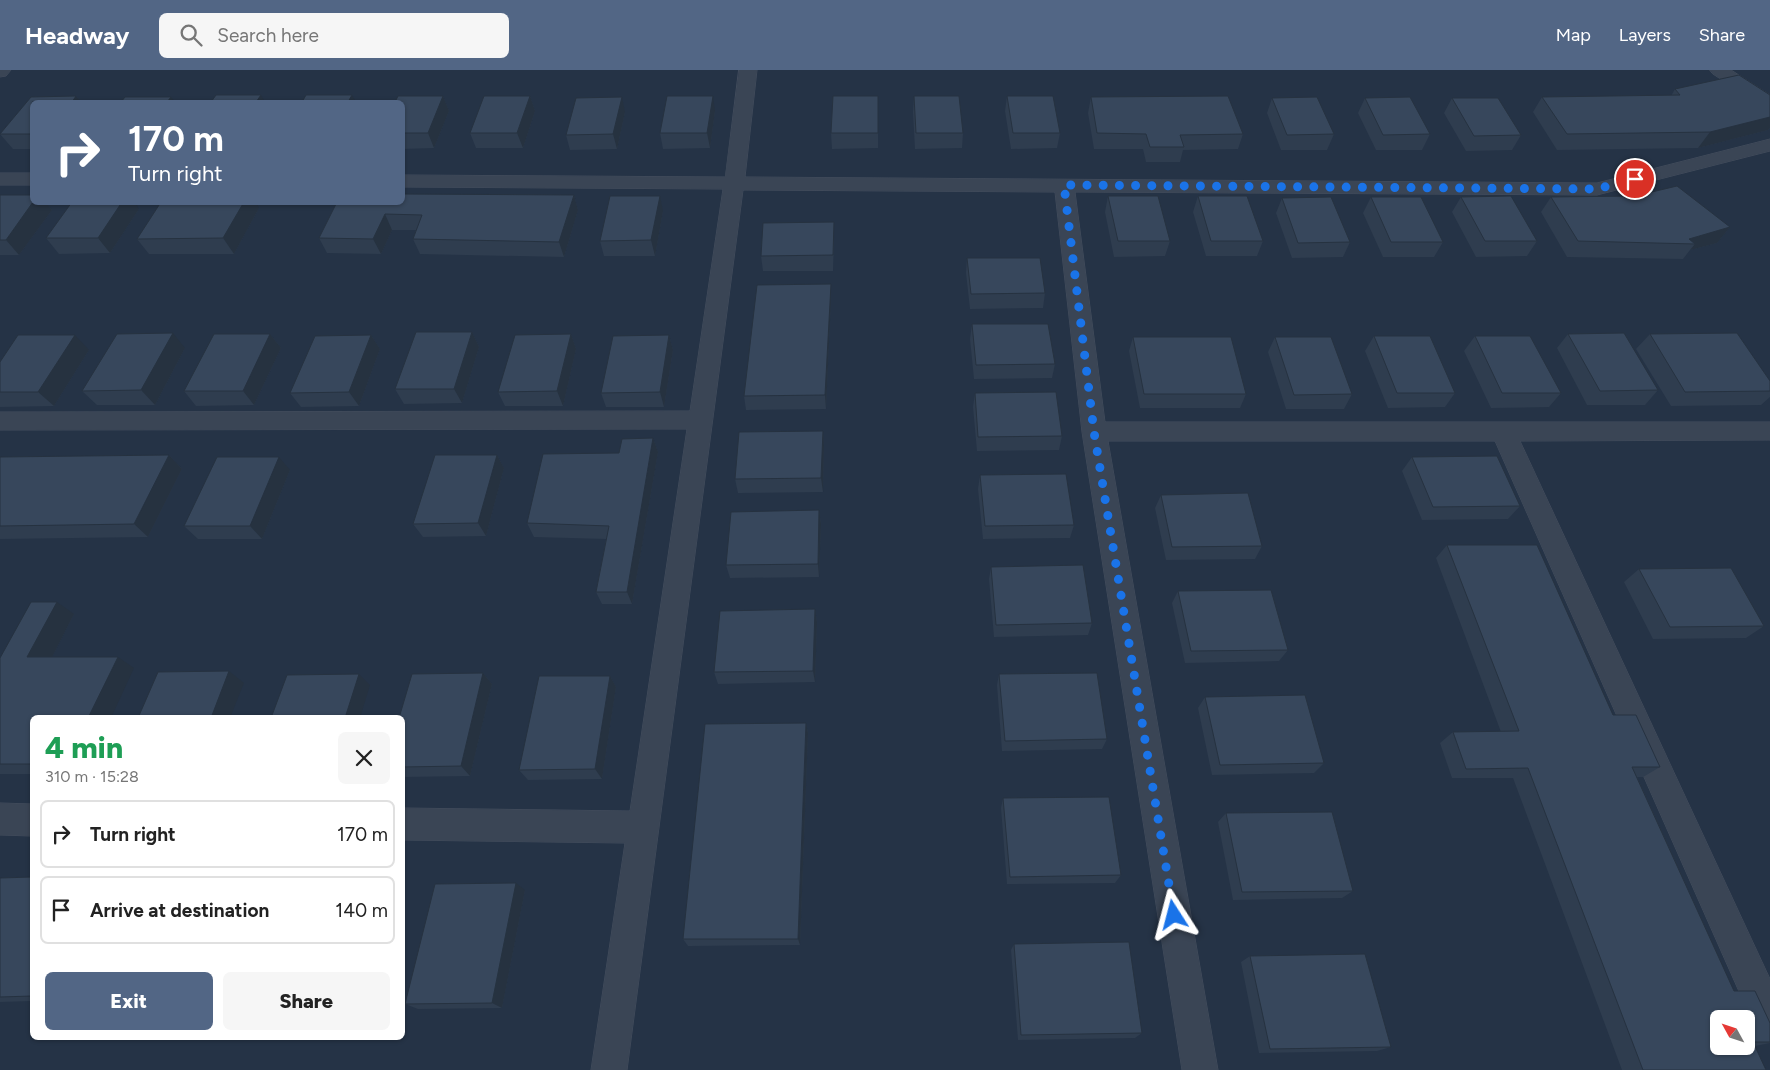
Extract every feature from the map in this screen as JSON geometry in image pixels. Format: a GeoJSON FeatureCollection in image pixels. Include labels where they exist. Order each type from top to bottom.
{"type":"FeatureCollection","features":[{"type":"Feature","properties":{"kind":"street"},"geometry":{"type":"LineString","coordinates":[[609,1070],[734,183],[748,70]]}},
{"type":"Feature","properties":{"kind":"street"},"geometry":{"type":"LineString","coordinates":[[1719,70],[1770,103]]}},
{"type":"Feature","properties":{"kind":"street"},"geometry":{"type":"LineString","coordinates":[[405,181],[1597,189],[1770,145]]}},
{"type":"Feature","properties":{"kind":"street"},"geometry":{"type":"LineString","coordinates":[[0,179],[30,179]]}},
{"type":"Feature","properties":{"kind":"street"},"geometry":{"type":"LineString","coordinates":[[1064,185],[1094,432],[1200,1070]]}},
{"type":"Feature","properties":{"kind":"street"},"geometry":{"type":"LineString","coordinates":[[0,421],[700,420]]}},
{"type":"Feature","properties":{"kind":"street"},"geometry":{"type":"LineString","coordinates":[[1503,431],[1770,1019]]}},
{"type":"Feature","properties":{"kind":"street"},"geometry":{"type":"LineString","coordinates":[[1094,432],[1770,431]]}},
{"type":"Feature","properties":{"kind":"street"},"geometry":{"type":"LineString","coordinates":[[0,819],[30,820]]}},
{"type":"Feature","properties":{"kind":"street"},"geometry":{"type":"LineString","coordinates":[[405,824],[643,827]]}},
{"type":"Feature","properties":{"kind":"building"},"geometry":{"type":"Polygon","coordinates":[[[1739,75],[1770,95],[1770,117],[1710,132],[1567,134],[1542,97],[1680,95],[1675,89],[1739,75]]]}},
{"type":"Feature","properties":{"kind":"building"},"geometry":{"type":"Polygon","coordinates":[[[216,95],[261,95],[257,100],[212,100],[216,95]]]}},
{"type":"Feature","properties":{"kind":"building"},"geometry":{"type":"Polygon","coordinates":[[[306,95],[352,95],[349,100],[303,100],[306,95]]]}},
{"type":"Feature","properties":{"kind":"building"},"geometry":{"type":"Polygon","coordinates":[[[76,96],[73,100],[30,100],[30,134],[0,134],[31,97],[76,96]]]}},
{"type":"Feature","properties":{"kind":"building"},"geometry":{"type":"Polygon","coordinates":[[[398,96],[443,96],[428,133],[405,133],[405,100],[396,100],[398,96]]]}},
{"type":"Feature","properties":{"kind":"building"},"geometry":{"type":"Polygon","coordinates":[[[484,96],[530,96],[517,133],[470,133],[484,96]]]}},
{"type":"Feature","properties":{"kind":"building"},"geometry":{"type":"Polygon","coordinates":[[[667,96],[713,96],[707,133],[660,133],[667,96]]]}},
{"type":"Feature","properties":{"kind":"building"},"geometry":{"type":"Polygon","coordinates":[[[833,96],[878,96],[878,133],[831,133],[833,96]]]}},
{"type":"Feature","properties":{"kind":"building"},"geometry":{"type":"Polygon","coordinates":[[[914,96],[959,96],[963,133],[916,133],[914,96]]]}},
{"type":"Feature","properties":{"kind":"building"},"geometry":{"type":"Polygon","coordinates":[[[1007,96],[1053,96],[1060,133],[1013,133],[1007,96]]]}},
{"type":"Feature","properties":{"kind":"building"},"geometry":{"type":"Polygon","coordinates":[[[1228,96],[1243,134],[1180,135],[1184,147],[1150,147],[1146,134],[1097,133],[1091,97],[1228,96]]]}},
{"type":"Feature","properties":{"kind":"building"},"geometry":{"type":"Polygon","coordinates":[[[125,97],[171,97],[169,100],[123,100],[125,97]]]}},
{"type":"Feature","properties":{"kind":"building"},"geometry":{"type":"Polygon","coordinates":[[[622,97],[613,134],[566,135],[576,98],[622,97]]]}},
{"type":"Feature","properties":{"kind":"building"},"geometry":{"type":"Polygon","coordinates":[[[1317,97],[1334,134],[1287,135],[1272,98],[1317,97]]]}},
{"type":"Feature","properties":{"kind":"building"},"geometry":{"type":"Polygon","coordinates":[[[1410,97],[1430,134],[1383,135],[1365,98],[1410,97]]]}},
{"type":"Feature","properties":{"kind":"building"},"geometry":{"type":"Polygon","coordinates":[[[1452,98],[1498,98],[1521,135],[1474,136],[1452,98]]]}},
{"type":"Feature","properties":{"kind":"building"},"geometry":{"type":"Polygon","coordinates":[[[1677,186],[1730,227],[1689,239],[1695,244],[1578,241],[1551,197],[1635,196],[1677,186]]]}},
{"type":"Feature","properties":{"kind":"building"},"geometry":{"type":"Polygon","coordinates":[[[405,194],[574,195],[559,242],[413,239],[422,215],[385,214],[373,239],[319,238],[336,205],[405,205],[405,194]]]}},
{"type":"Feature","properties":{"kind":"building"},"geometry":{"type":"Polygon","coordinates":[[[0,195],[30,195],[31,205],[6,240],[0,240],[0,195]]]}},
{"type":"Feature","properties":{"kind":"building"},"geometry":{"type":"Polygon","coordinates":[[[610,196],[660,196],[651,240],[600,241],[610,196]]]}},
{"type":"Feature","properties":{"kind":"building"},"geometry":{"type":"Polygon","coordinates":[[[1108,196],[1158,196],[1170,241],[1118,241],[1108,196]]]}},
{"type":"Feature","properties":{"kind":"building"},"geometry":{"type":"Polygon","coordinates":[[[1198,196],[1247,196],[1263,241],[1211,241],[1198,196]]]}},
{"type":"Feature","properties":{"kind":"building"},"geometry":{"type":"Polygon","coordinates":[[[1511,196],[1537,241],[1485,241],[1461,197],[1511,196]]]}},
{"type":"Feature","properties":{"kind":"building"},"geometry":{"type":"Polygon","coordinates":[[[1331,197],[1350,242],[1298,243],[1282,198],[1331,197]]]}},
{"type":"Feature","properties":{"kind":"building"},"geometry":{"type":"Polygon","coordinates":[[[1371,197],[1421,197],[1443,242],[1391,242],[1371,197]]]}},
{"type":"Feature","properties":{"kind":"building"},"geometry":{"type":"Polygon","coordinates":[[[70,205],[120,205],[98,238],[46,238],[70,205]]]}},
{"type":"Feature","properties":{"kind":"building"},"geometry":{"type":"Polygon","coordinates":[[[159,205],[242,205],[223,238],[137,239],[159,205]]]}},
{"type":"Feature","properties":{"kind":"building"},"geometry":{"type":"Polygon","coordinates":[[[834,222],[833,255],[761,256],[763,223],[834,222]]]}},
{"type":"Feature","properties":{"kind":"building"},"geometry":{"type":"Polygon","coordinates":[[[967,258],[1040,258],[1045,293],[971,294],[967,258]]]}},
{"type":"Feature","properties":{"kind":"building"},"geometry":{"type":"Polygon","coordinates":[[[831,284],[825,395],[744,396],[757,285],[831,284]]]}},
{"type":"Feature","properties":{"kind":"building"},"geometry":{"type":"Polygon","coordinates":[[[972,324],[1048,324],[1055,364],[976,365],[972,324]]]}},
{"type":"Feature","properties":{"kind":"building"},"geometry":{"type":"Polygon","coordinates":[[[416,332],[472,332],[454,389],[395,389],[416,332]]]}},
{"type":"Feature","properties":{"kind":"building"},"geometry":{"type":"Polygon","coordinates":[[[173,333],[141,390],[82,391],[117,334],[173,333]]]}},
{"type":"Feature","properties":{"kind":"building"},"geometry":{"type":"Polygon","coordinates":[[[1624,333],[1658,390],[1600,391],[1568,334],[1624,333]]]}},
{"type":"Feature","properties":{"kind":"building"},"geometry":{"type":"Polygon","coordinates":[[[1737,333],[1770,381],[1770,391],[1685,392],[1650,334],[1737,333]]]}},
{"type":"Feature","properties":{"kind":"building"},"geometry":{"type":"Polygon","coordinates":[[[214,334],[270,334],[243,391],[184,391],[214,334]]]}},
{"type":"Feature","properties":{"kind":"building"},"geometry":{"type":"Polygon","coordinates":[[[571,334],[557,391],[498,392],[515,335],[571,334]]]}},
{"type":"Feature","properties":{"kind":"building"},"geometry":{"type":"Polygon","coordinates":[[[18,335],[75,335],[38,392],[0,392],[0,362],[18,335]]]}},
{"type":"Feature","properties":{"kind":"building"},"geometry":{"type":"Polygon","coordinates":[[[371,335],[349,392],[290,393],[315,336],[371,335]]]}},
{"type":"Feature","properties":{"kind":"building"},"geometry":{"type":"Polygon","coordinates":[[[669,335],[660,392],[601,393],[613,336],[669,335]]]}},
{"type":"Feature","properties":{"kind":"building"},"geometry":{"type":"Polygon","coordinates":[[[1374,336],[1430,336],[1455,393],[1397,393],[1374,336]]]}},
{"type":"Feature","properties":{"kind":"building"},"geometry":{"type":"Polygon","coordinates":[[[1475,336],[1530,336],[1561,393],[1502,393],[1475,336]]]}},
{"type":"Feature","properties":{"kind":"building"},"geometry":{"type":"Polygon","coordinates":[[[1133,337],[1231,337],[1246,394],[1144,394],[1133,337]]]}},
{"type":"Feature","properties":{"kind":"building"},"geometry":{"type":"Polygon","coordinates":[[[1275,337],[1331,337],[1352,394],[1294,395],[1275,337]]]}},
{"type":"Feature","properties":{"kind":"building"},"geometry":{"type":"Polygon","coordinates":[[[1056,392],[1062,436],[978,437],[975,393],[1056,392]]]}},
{"type":"Feature","properties":{"kind":"building"},"geometry":{"type":"Polygon","coordinates":[[[823,431],[821,478],[735,479],[739,432],[823,431]]]}},
{"type":"Feature","properties":{"kind":"building"},"geometry":{"type":"Polygon","coordinates":[[[653,438],[627,592],[596,592],[609,526],[527,523],[543,454],[619,453],[622,439],[653,438]]]}},
{"type":"Feature","properties":{"kind":"building"},"geometry":{"type":"Polygon","coordinates":[[[169,455],[134,524],[0,526],[0,457],[169,455]]]}},
{"type":"Feature","properties":{"kind":"building"},"geometry":{"type":"Polygon","coordinates":[[[435,455],[497,455],[478,523],[413,524],[435,455]]]}},
{"type":"Feature","properties":{"kind":"building"},"geometry":{"type":"Polygon","coordinates":[[[1497,456],[1520,506],[1433,507],[1412,457],[1497,456]]]}},
{"type":"Feature","properties":{"kind":"building"},"geometry":{"type":"Polygon","coordinates":[[[217,457],[279,457],[250,526],[184,526],[217,457]]]}},
{"type":"Feature","properties":{"kind":"building"},"geometry":{"type":"Polygon","coordinates":[[[1066,474],[1074,525],[985,526],[980,475],[1066,474]]]}},
{"type":"Feature","properties":{"kind":"building"},"geometry":{"type":"Polygon","coordinates":[[[1248,493],[1262,546],[1172,547],[1161,495],[1248,493]]]}},
{"type":"Feature","properties":{"kind":"building"},"geometry":{"type":"Polygon","coordinates":[[[819,510],[818,564],[726,565],[731,512],[819,510]]]}},
{"type":"Feature","properties":{"kind":"building"},"geometry":{"type":"Polygon","coordinates":[[[1447,545],[1537,545],[1613,715],[1636,715],[1660,767],[1632,767],[1734,991],[1755,991],[1770,1023],[1770,1042],[1755,1042],[1755,1010],[1710,1010],[1710,1055],[1755,1055],[1755,1046],[1766,1070],[1643,1070],[1528,768],[1466,769],[1453,732],[1519,731],[1447,545]]]}},
{"type":"Feature","properties":{"kind":"building"},"geometry":{"type":"Polygon","coordinates":[[[1083,565],[1092,623],[996,625],[991,567],[1083,565]]]}},
{"type":"Feature","properties":{"kind":"building"},"geometry":{"type":"Polygon","coordinates":[[[1731,568],[1764,626],[1670,627],[1639,569],[1731,568]]]}},
{"type":"Feature","properties":{"kind":"building"},"geometry":{"type":"Polygon","coordinates":[[[1271,590],[1288,650],[1191,651],[1178,591],[1271,590]]]}},
{"type":"Feature","properties":{"kind":"building"},"geometry":{"type":"Polygon","coordinates":[[[31,602],[57,602],[27,657],[118,657],[89,715],[30,715],[30,764],[0,764],[0,658],[31,602]]]}},
{"type":"Feature","properties":{"kind":"building"},"geometry":{"type":"Polygon","coordinates":[[[815,609],[813,671],[714,672],[720,611],[815,609]]]}},
{"type":"Feature","properties":{"kind":"building"},"geometry":{"type":"Polygon","coordinates":[[[229,671],[212,715],[139,715],[158,672],[229,671]]]}},
{"type":"Feature","properties":{"kind":"building"},"geometry":{"type":"Polygon","coordinates":[[[483,673],[461,766],[405,767],[405,715],[400,715],[412,674],[483,673]]]}},
{"type":"Feature","properties":{"kind":"building"},"geometry":{"type":"Polygon","coordinates":[[[1097,673],[1107,739],[1005,741],[999,674],[1097,673]]]}},
{"type":"Feature","properties":{"kind":"building"},"geometry":{"type":"Polygon","coordinates":[[[359,674],[346,715],[272,715],[287,675],[359,674]]]}},
{"type":"Feature","properties":{"kind":"building"},"geometry":{"type":"Polygon","coordinates":[[[539,676],[610,676],[595,769],[519,770],[539,676]]]}},
{"type":"Feature","properties":{"kind":"building"},"geometry":{"type":"Polygon","coordinates":[[[1305,695],[1324,763],[1220,765],[1205,697],[1305,695]]]}},
{"type":"Feature","properties":{"kind":"building"},"geometry":{"type":"Polygon","coordinates":[[[806,723],[798,939],[683,939],[705,724],[806,723]]]}},
{"type":"Feature","properties":{"kind":"building"},"geometry":{"type":"Polygon","coordinates":[[[1109,797],[1121,875],[1010,877],[1003,798],[1109,797]]]}},
{"type":"Feature","properties":{"kind":"building"},"geometry":{"type":"Polygon","coordinates":[[[1332,812],[1353,891],[1242,892],[1226,813],[1332,812]]]}},
{"type":"Feature","properties":{"kind":"building"},"geometry":{"type":"Polygon","coordinates":[[[30,877],[30,996],[0,997],[0,878],[30,877]]]}},
{"type":"Feature","properties":{"kind":"building"},"geometry":{"type":"Polygon","coordinates":[[[516,883],[492,1003],[405,1004],[435,884],[516,883]]]}},
{"type":"Feature","properties":{"kind":"building"},"geometry":{"type":"Polygon","coordinates":[[[1129,942],[1142,1033],[1021,1035],[1014,944],[1129,942]]]}},
{"type":"Feature","properties":{"kind":"building"},"geometry":{"type":"Polygon","coordinates":[[[1365,954],[1391,1047],[1270,1049],[1250,956],[1365,954]]]}},
{"type":"Feature","properties":{"kind":"route"},"geometry":{"type":"LineString","coordinates":[[1174,915],[1094,432],[1064,185],[1597,189],[1635,179]]}}]}
